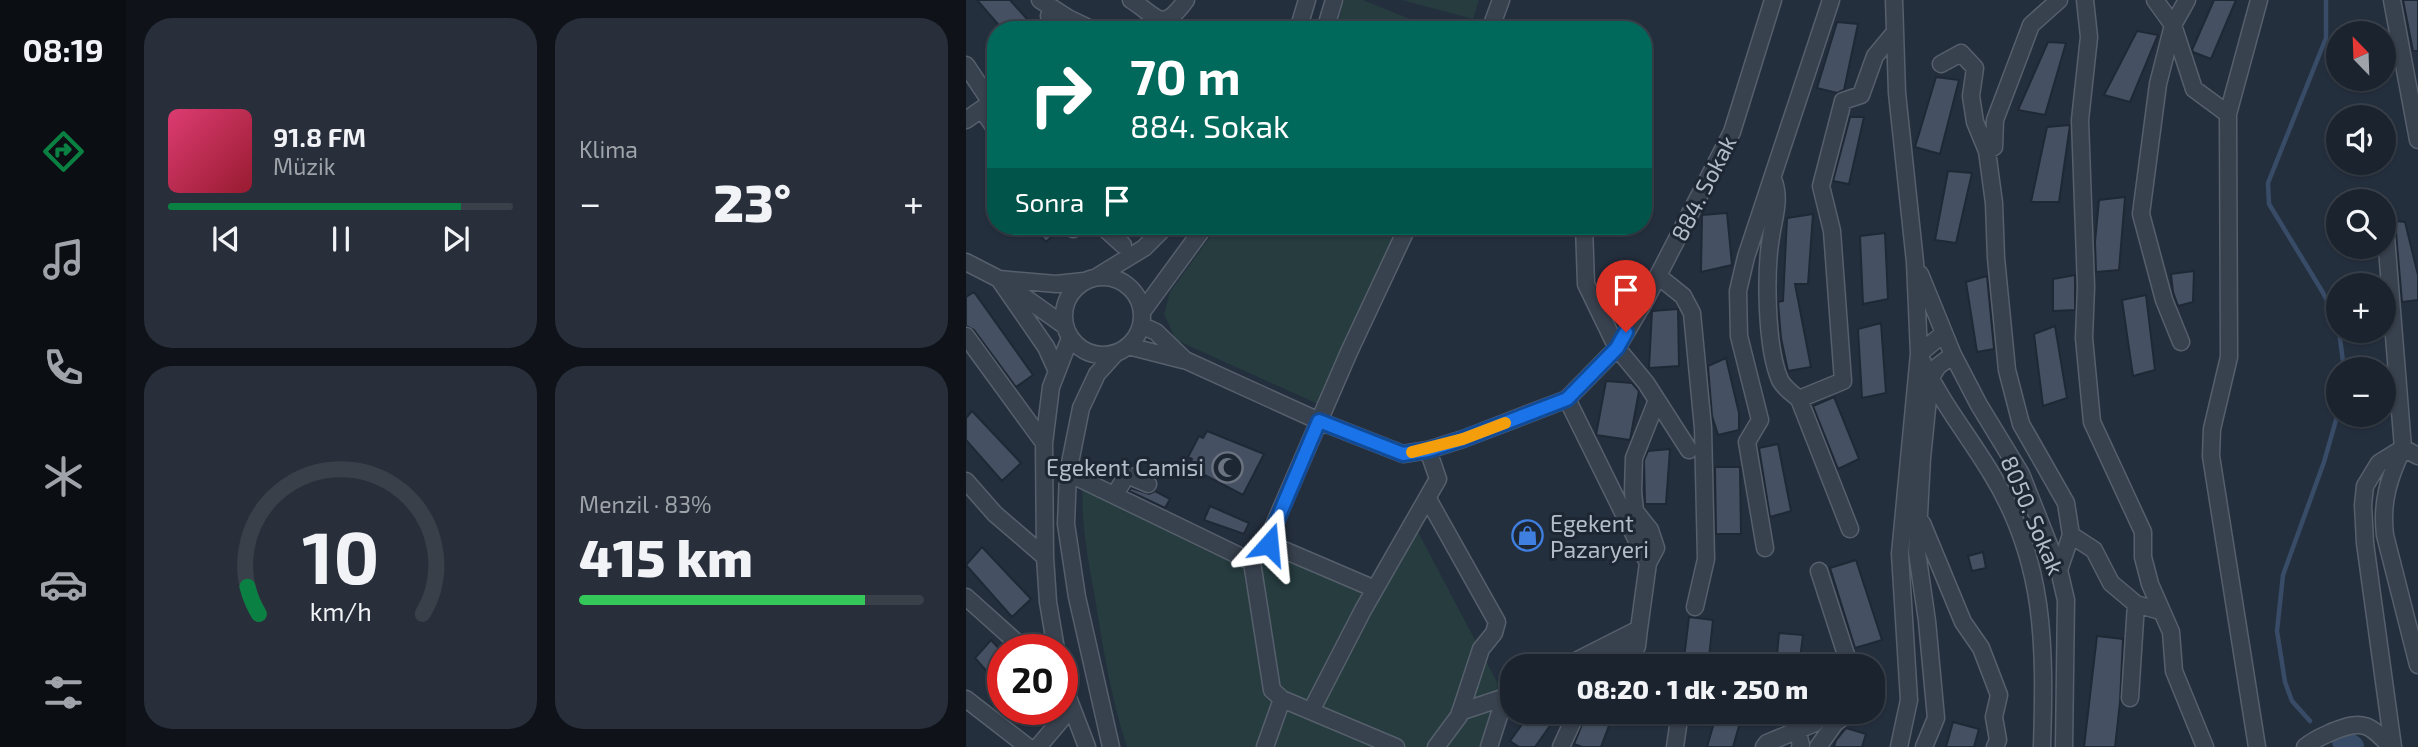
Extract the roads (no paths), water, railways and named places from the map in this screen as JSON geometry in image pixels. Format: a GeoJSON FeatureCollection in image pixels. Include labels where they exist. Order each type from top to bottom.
{"type":"FeatureCollection","features":[{"type":"Feature","properties":{"kind":"street"},"geometry":{"type":"LineString","coordinates":[[1131,0],[1150,21]]}},
{"type":"Feature","properties":{"kind":"street"},"geometry":{"type":"LineString","coordinates":[[1159,21],[1173,16],[1186,0]]}},
{"type":"Feature","properties":{"kind":"street"},"geometry":{"type":"LineString","coordinates":[[1301,21],[1307,0]]}},
{"type":"Feature","properties":{"kind":"street"},"geometry":{"type":"LineString","coordinates":[[1328,21],[1334,0]]}},
{"type":"Feature","properties":{"kind":"street"},"geometry":{"type":"LineString","coordinates":[[1493,21],[1501,0]]}},
{"type":"Feature","properties":{"kind":"street","name":"884. Sokak"},"geometry":{"type":"LineString","coordinates":[[1122,349],[1185,360],[1319,421],[1403,454],[1428,450],[1463,439],[1567,399],[1617,348],[1658,276],[1732,132],[1773,0]]}},
{"type":"Feature","properties":{"kind":"street"},"geometry":{"type":"LineString","coordinates":[[1765,548],[1748,442],[1760,420],[1739,336],[1738,291],[1746,257],[1831,0]]}},
{"type":"Feature","properties":{"kind":"street"},"geometry":{"type":"LineString","coordinates":[[1894,0],[1897,93],[1915,262],[1919,354],[1900,554],[1909,700],[1899,747]]}},
{"type":"Feature","properties":{"kind":"street"},"geometry":{"type":"LineString","coordinates":[[1987,151],[1994,147],[1994,120],[2031,25],[2059,0]]}},
{"type":"Feature","properties":{"kind":"street"},"geometry":{"type":"LineString","coordinates":[[2085,0],[2089,37],[2081,133],[2086,287],[2084,338],[2092,422],[2143,532],[2143,558],[2160,611],[2171,632],[2174,671],[2205,747]]}},
{"type":"Feature","properties":{"kind":"street"},"geometry":{"type":"LineString","coordinates":[[2155,0],[2173,24],[2194,89],[2228,114]]}},
{"type":"Feature","properties":{"kind":"street"},"geometry":{"type":"LineString","coordinates":[[2181,342],[2164,300],[2141,214],[2158,84],[2173,24],[2187,0]]}},
{"type":"Feature","properties":{"kind":"street"},"geometry":{"type":"LineString","coordinates":[[2257,747],[2211,456],[2212,429],[2228,357],[2228,114],[2259,0]]}},
{"type":"Feature","properties":{"kind":"street"},"geometry":{"type":"LineString","coordinates":[[2392,0],[2418,140]]}},
{"type":"Feature","properties":{"kind":"street"},"geometry":{"type":"LineString","coordinates":[[1044,2],[1051,21]]}},
{"type":"Feature","properties":{"kind":"street"},"geometry":{"type":"LineString","coordinates":[[1044,2],[1077,21]]}},
{"type":"Feature","properties":{"kind":"street"},"geometry":{"type":"LineString","coordinates":[[1799,399],[1843,381],[1832,231],[1821,186],[1843,101],[1861,95],[1875,57],[1895,32]]}},
{"type":"Feature","properties":{"kind":"street"},"geometry":{"type":"LineString","coordinates":[[1941,64],[1961,53],[1975,68],[1971,96],[1975,122],[1987,151],[1994,202],[1996,258],[2007,370],[2021,424],[2066,503],[2071,535],[2059,570]]}},
{"type":"Feature","properties":{"kind":"street"},"geometry":{"type":"LineString","coordinates":[[966,65],[987,99]]}},
{"type":"Feature","properties":{"kind":"street"},"geometry":{"type":"LineString","coordinates":[[966,120],[987,107]]}},
{"type":"Feature","properties":{"kind":"street"},"geometry":{"type":"LineString","coordinates":[[1773,179],[1778,192],[1770,240],[1768,290],[1773,359],[1782,383],[1799,399],[1850,529]]}},
{"type":"Feature","properties":{"kind":"street"},"geometry":{"type":"LineString","coordinates":[[1112,235],[1123,245]]}},
{"type":"Feature","properties":{"kind":"street"},"geometry":{"type":"LineString","coordinates":[[1053,634],[1045,557],[1044,443],[1051,387],[1068,332],[1063,313],[1074,290],[1144,248],[1156,235]]}},
{"type":"Feature","properties":{"kind":"street"},"geometry":{"type":"LineString","coordinates":[[1111,747],[1077,597],[1066,524],[1068,474],[1081,408],[1097,374],[1136,337],[1141,318],[1199,235]]}},
{"type":"Feature","properties":{"kind":"street"},"geometry":{"type":"LineString","coordinates":[[1396,747],[1282,699],[1272,690],[1252,562],[1272,532],[1404,235]]}},
{"type":"Feature","properties":{"kind":"street"},"geometry":{"type":"LineString","coordinates":[[1584,235],[1586,284],[1617,348],[1646,383],[1689,450]]}},
{"type":"Feature","properties":{"kind":"street"},"geometry":{"type":"LineString","coordinates":[[2388,259],[2403,448],[2392,470],[2383,513],[2385,535],[2418,665]]}},
{"type":"Feature","properties":{"kind":"street"},"geometry":{"type":"LineString","coordinates":[[966,262],[999,279],[1068,332],[1079,347],[1104,355],[1122,349]]}},
{"type":"Feature","properties":{"kind":"street","name":"8050. Sokak"},"geometry":{"type":"LineString","coordinates":[[1915,262],[1953,355],[2021,474],[2059,570],[2066,600],[2064,747]]}},
{"type":"Feature","properties":{"kind":"street"},"geometry":{"type":"LineString","coordinates":[[1658,276],[1683,296],[1692,313],[1703,428],[1706,559],[1695,607]]}},
{"type":"Feature","properties":{"kind":"street"},"geometry":{"type":"LineString","coordinates":[[999,279],[1056,284],[1109,277],[1132,289],[1139,299],[1141,318]]}},
{"type":"Feature","properties":{"kind":"street"},"geometry":{"type":"LineString","coordinates":[[999,279],[1046,347],[1056,369]]}},
{"type":"Feature","properties":{"kind":"street","name":"884. Sokak"},"geometry":{"type":"LineString","coordinates":[[1141,318],[1185,360]]}},
{"type":"Feature","properties":{"kind":"street"},"geometry":{"type":"LineString","coordinates":[[1919,354],[1944,333]]}},
{"type":"Feature","properties":{"kind":"street"},"geometry":{"type":"LineString","coordinates":[[966,336],[1044,443]]}},
{"type":"Feature","properties":{"kind":"street","name":"8050. Sokak"},"geometry":{"type":"LineString","coordinates":[[1919,354],[1930,379],[1993,475],[2022,537],[2036,584],[2043,638],[2042,747]]}},
{"type":"Feature","properties":{"kind":"street"},"geometry":{"type":"LineString","coordinates":[[1924,747],[1936,718],[1917,552],[1922,458],[1930,379],[1938,366],[1953,355]]}},
{"type":"Feature","properties":{"kind":"street"},"geometry":{"type":"LineString","coordinates":[[1567,399],[1648,563]]}},
{"type":"Feature","properties":{"kind":"street"},"geometry":{"type":"LineString","coordinates":[[1617,654],[1637,646],[1648,563],[1656,548],[1650,530],[1635,511],[1633,491],[1634,458],[1657,400]]}},
{"type":"Feature","properties":{"kind":"street"},"geometry":{"type":"LineString","coordinates":[[2403,448],[2418,456]]}},
{"type":"Feature","properties":{"kind":"street"},"geometry":{"type":"LineString","coordinates":[[2392,747],[2365,543],[2363,505],[2365,486],[2379,463],[2403,448]]}},
{"type":"Feature","properties":{"kind":"street"},"geometry":{"type":"LineString","coordinates":[[1311,711],[1375,589],[1438,479],[1428,450]]}},
{"type":"Feature","properties":{"kind":"street"},"geometry":{"type":"LineString","coordinates":[[1068,474],[1252,562]]}},
{"type":"Feature","properties":{"kind":"street"},"geometry":{"type":"LineString","coordinates":[[1117,491],[1127,475],[1148,484]]}},
{"type":"Feature","properties":{"kind":"street"},"geometry":{"type":"LineString","coordinates":[[966,481],[995,514],[1045,557]]}},
{"type":"Feature","properties":{"kind":"street"},"geometry":{"type":"LineString","coordinates":[[1428,499],[1497,622],[1494,633],[1481,649],[1460,712],[1436,747]]}},
{"type":"Feature","properties":{"kind":"street"},"geometry":{"type":"LineString","coordinates":[[1920,519],[1963,622],[1981,648],[1999,695],[1994,717],[1997,745]]}},
{"type":"Feature","properties":{"kind":"street"},"geometry":{"type":"LineString","coordinates":[[2071,535],[2094,550],[2111,583],[2136,604],[2160,611]]}},
{"type":"Feature","properties":{"kind":"street"},"geometry":{"type":"LineString","coordinates":[[1265,542],[1375,589]]}},
{"type":"Feature","properties":{"kind":"street"},"geometry":{"type":"LineString","coordinates":[[1819,571],[1846,654]]}},
{"type":"Feature","properties":{"kind":"street"},"geometry":{"type":"LineString","coordinates":[[966,597],[1007,634]]}},
{"type":"Feature","properties":{"kind":"street"},"geometry":{"type":"LineString","coordinates":[[2130,698],[2136,604]]}},
{"type":"Feature","properties":{"kind":"street"},"geometry":{"type":"LineString","coordinates":[[1590,654],[1639,629]]}},
{"type":"Feature","properties":{"kind":"street"},"geometry":{"type":"LineString","coordinates":[[1460,712],[1500,698]]}},
{"type":"Feature","properties":{"kind":"street"},"geometry":{"type":"LineString","coordinates":[[966,699],[1028,747]]}},
{"type":"Feature","properties":{"kind":"street"},"geometry":{"type":"LineString","coordinates":[[1265,747],[1282,699]]}},
{"type":"Feature","properties":{"kind":"street"},"geometry":{"type":"LineString","coordinates":[[1489,747],[1500,717]]}},
{"type":"Feature","properties":{"kind":"street"},"geometry":{"type":"LineString","coordinates":[[1561,747],[1572,724]]}},
{"type":"Feature","properties":{"kind":"street"},"geometry":{"type":"LineString","coordinates":[[1675,747],[1678,724]]}},
{"type":"Feature","properties":{"kind":"street"},"geometry":{"type":"LineString","coordinates":[[1763,747],[1812,724]]}},
{"type":"Feature","properties":{"kind":"street"},"geometry":{"type":"LineString","coordinates":[[1818,747],[1834,724]]}},
{"type":"Feature","properties":{"kind":"street"},"geometry":{"type":"LineString","coordinates":[[2311,745],[2341,728],[2361,724],[2374,729],[2392,747]]}},
{"type":"Feature","properties":{"kind":"street"},"geometry":{"type":"LineString","coordinates":[[1038,747],[1057,725]]}},
{"type":"Feature","properties":{"kind":"street"},"geometry":{"type":"LineString","coordinates":[[1078,725],[1087,747]]}},
{"type":"Feature","properties":{"kind":"street"},"geometry":{"type":"LineString","coordinates":[[1797,729],[1800,747]]}},
{"type":"Feature","properties":{"kind":"waterway"},"geometry":{"type":"LineString","coordinates":[[2326,0],[2326,38],[2268,183],[2269,204],[2326,299]]}},
{"type":"Feature","properties":{"kind":"waterway"},"geometry":{"type":"LineString","coordinates":[[2341,343],[2342,357]]}},
{"type":"Feature","properties":{"kind":"waterway"},"geometry":{"type":"LineString","coordinates":[[2310,721],[2292,701],[2285,682],[2277,631],[2283,575],[2334,427]]}},
{"type":"Feature","properties":{"kind":"waterway"},"geometry":{"type":"LineString","coordinates":[[2344,741],[2352,747]]}},
{"type":"Feature","properties":{"kind":"place","name":"Egekent Camisi"},"geometry":{"type":"Point","coordinates":[1227,467]}},
{"type":"Feature","properties":{"kind":"place","name":"Egekent Pazaryeri"},"geometry":{"type":"Point","coordinates":[1527,536]}}]}
